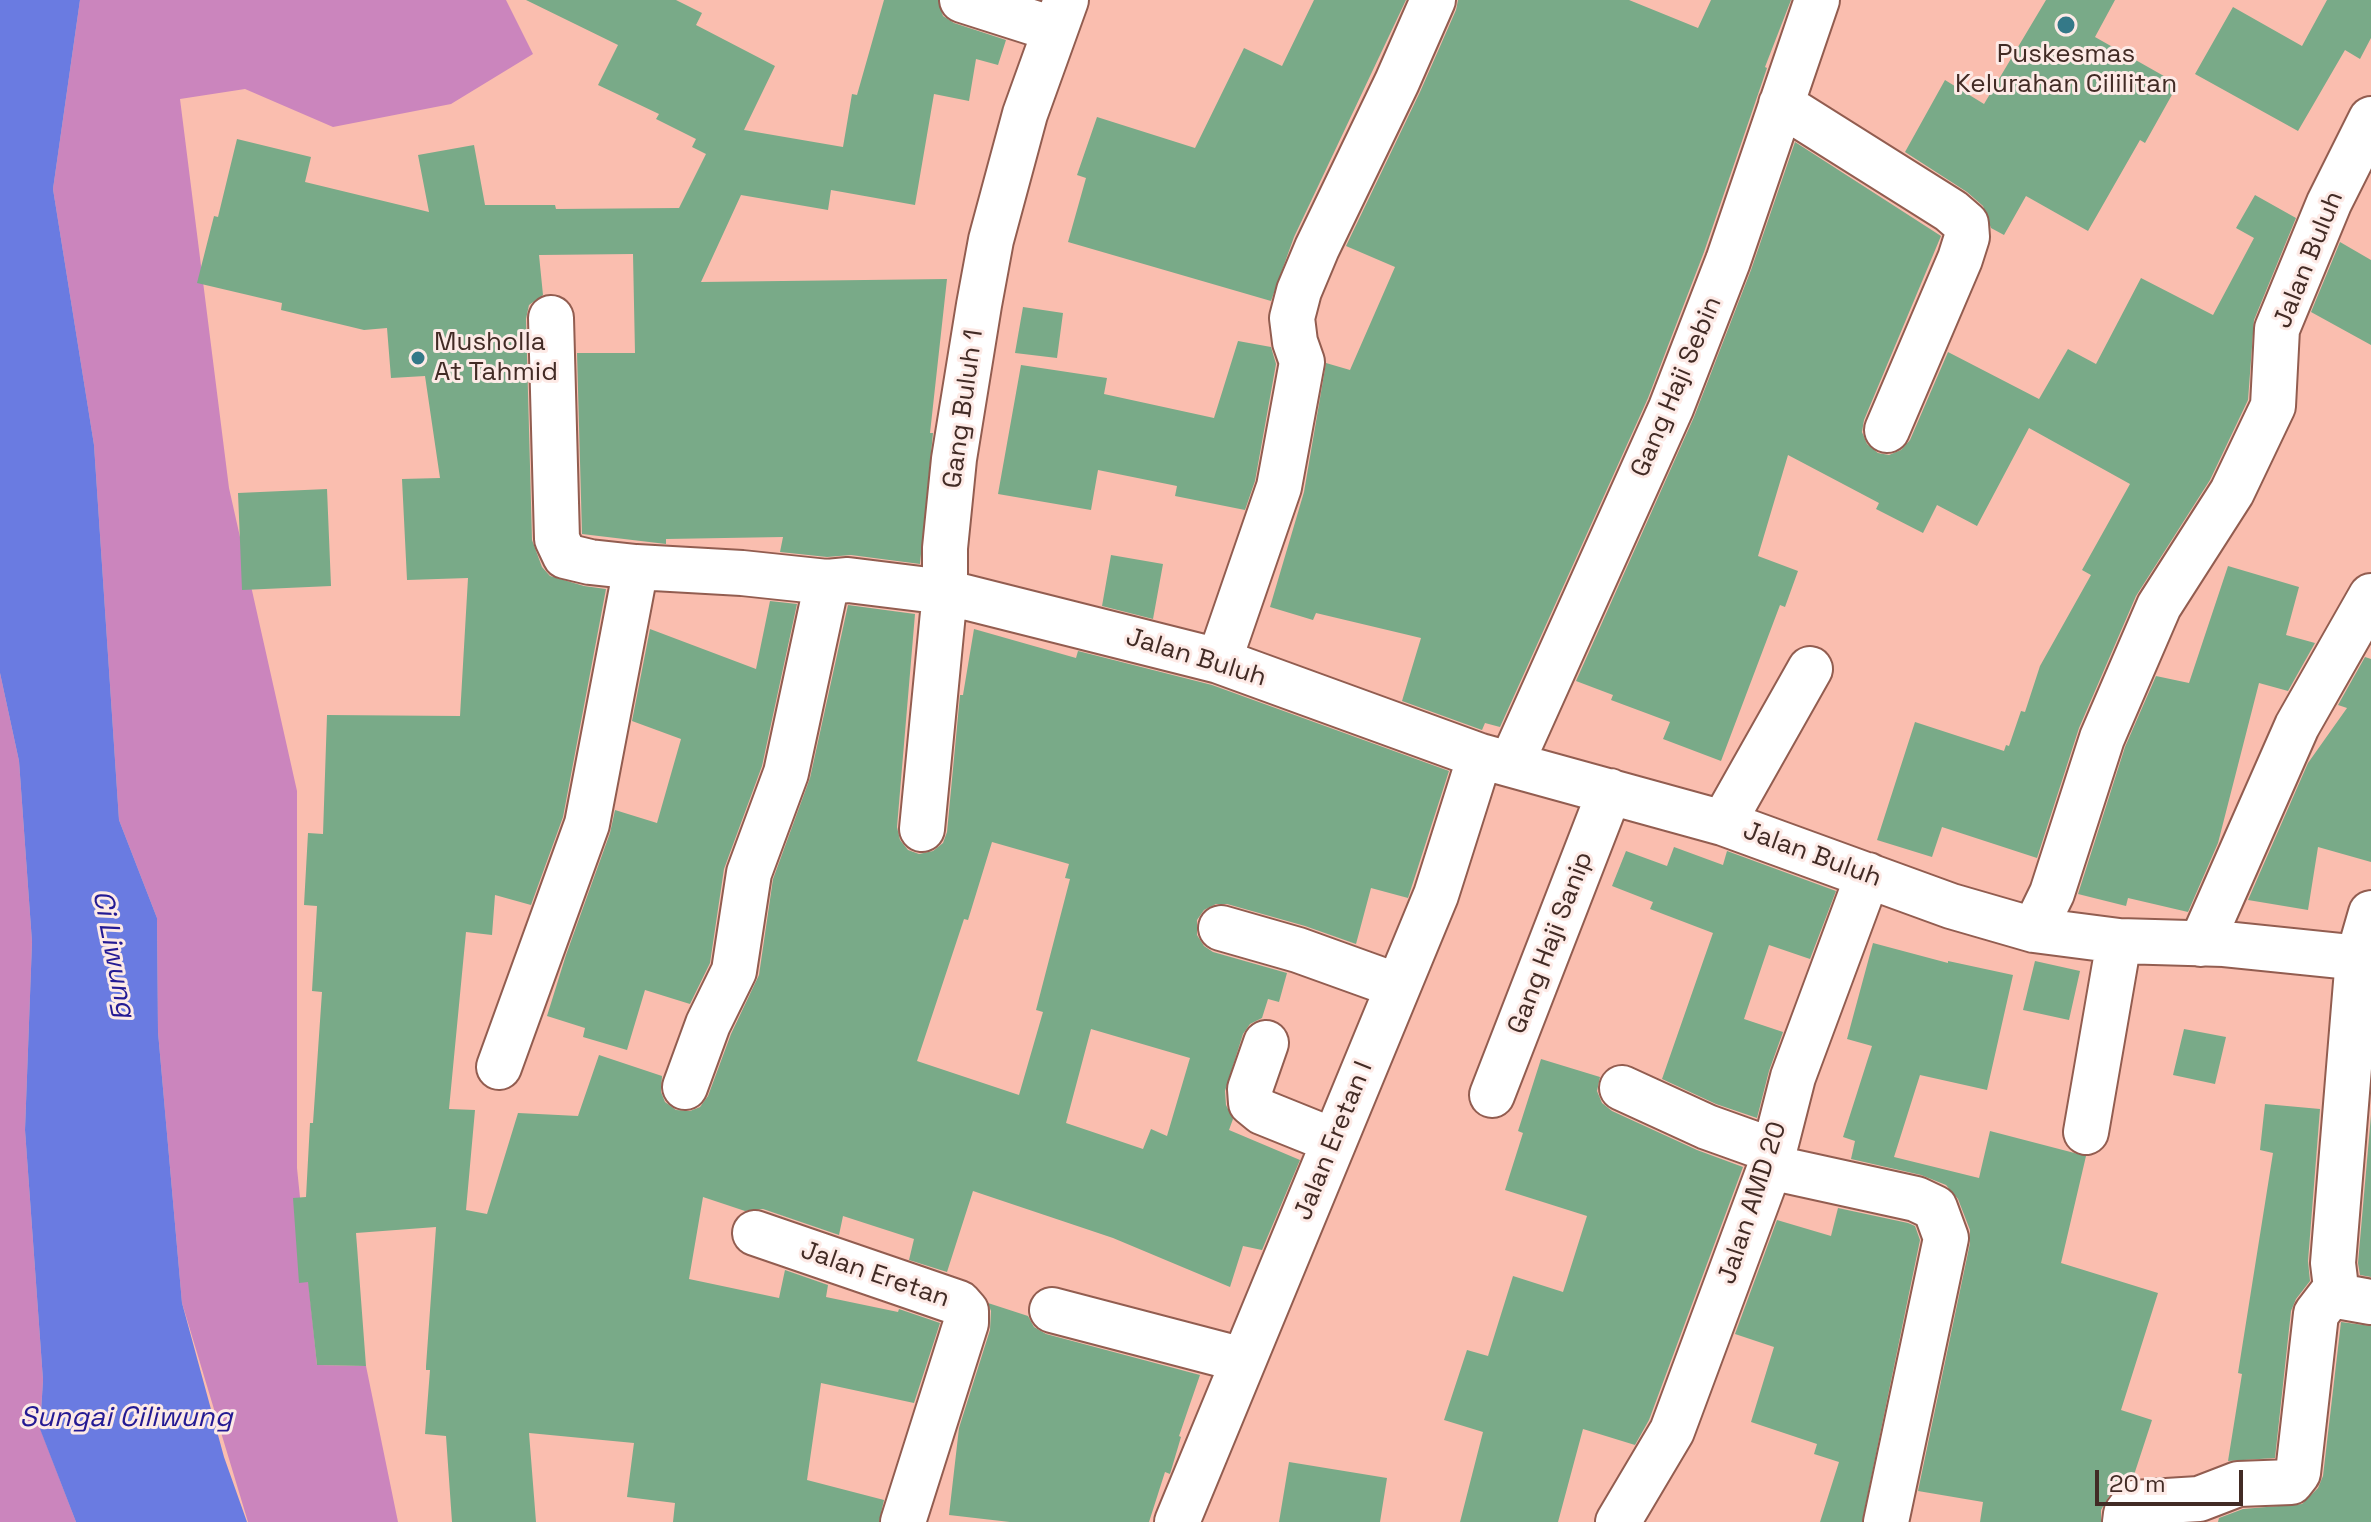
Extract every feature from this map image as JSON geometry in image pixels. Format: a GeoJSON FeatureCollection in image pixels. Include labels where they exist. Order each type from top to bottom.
{"type":"FeatureCollection","features":[{"type":"Feature","properties":{"kind":"street"},"geometry":{"type":"LineString","coordinates":[[962,0],[1060,15]]}},
{"type":"Feature","properties":{"kind":"street"},"geometry":{"type":"LineString","coordinates":[[1219,661],[1279,487],[1302,362],[1292,318],[1299,291],[1433,0]]}},
{"type":"Feature","properties":{"kind":"street","name":"Gang Haji Sebin"},"geometry":{"type":"LineString","coordinates":[[1495,760],[1671,408],[1728,261],[1817,0]]}},
{"type":"Feature","properties":{"kind":"street","name":"Gang Buluh 1"},"geometry":{"type":"LineString","coordinates":[[922,829],[945,592],[945,548],[954,459],[991,240],[1025,114],[1060,15]]}},
{"type":"Feature","properties":{"kind":"street"},"geometry":{"type":"LineString","coordinates":[[1781,104],[1951,211],[1966,224],[1967,237],[1960,259],[1887,430]]}},
{"type":"Feature","properties":{"kind":"street","name":"Jalan Buluh"},"geometry":{"type":"LineString","coordinates":[[2034,930],[2052,893],[2102,738],[2159,606],[2232,492],[2273,406],[2277,329],[2329,203],[2371,119]]}},
{"type":"Feature","properties":{"kind":"street","name":"Jalan Buluh"},"geometry":{"type":"LineString","coordinates":[[551,318],[557,539],[565,556],[636,567],[827,582],[848,580],[945,592],[1219,661],[1495,760],[1723,823],[1951,906],[2034,930],[2119,941],[2201,944],[2364,958]]}},
{"type":"Feature","properties":{"kind":"street"},"geometry":{"type":"LineString","coordinates":[[499,1067],[587,824],[636,567]]}},
{"type":"Feature","properties":{"kind":"street"},"geometry":{"type":"LineString","coordinates":[[685,1087],[708,1024],[734,971],[749,873],[786,773],[827,582]]}},
{"type":"Feature","properties":{"kind":"street"},"geometry":{"type":"LineString","coordinates":[[2201,944],[2297,726],[2371,596]]}},
{"type":"Feature","properties":{"kind":"street"},"geometry":{"type":"LineString","coordinates":[[1723,823],[1810,669]]}},
{"type":"Feature","properties":{"kind":"street","name":"Jalan Eretan I"},"geometry":{"type":"LineString","coordinates":[[1177,1522],[1398,986],[1495,760]]}},
{"type":"Feature","properties":{"kind":"street","name":"Gang Haji Sanip"},"geometry":{"type":"LineString","coordinates":[[1492,1095],[1610,791]]}},
{"type":"Feature","properties":{"kind":"street","name":"Jalan AMD 20"},"geometry":{"type":"LineString","coordinates":[[1618,1522],[1672,1431],[1772,1159],[1793,1077],[1868,875]]}},
{"type":"Feature","properties":{"kind":"street"},"geometry":{"type":"LineString","coordinates":[[2125,1522],[2126,1514],[2134,1503],[2199,1499],[2238,1484],[2291,1482],[2298,1473],[2316,1314],[2354,1295],[2333,1263],[2371,913]]}},
{"type":"Feature","properties":{"kind":"street"},"geometry":{"type":"LineString","coordinates":[[1221,928],[1298,950],[1398,986]]}},
{"type":"Feature","properties":{"kind":"street"},"geometry":{"type":"LineString","coordinates":[[2086,1132],[2119,941]]}},
{"type":"Feature","properties":{"kind":"street"},"geometry":{"type":"LineString","coordinates":[[1266,1043],[1250,1089],[1251,1103],[1262,1112],[1334,1141]]}},
{"type":"Feature","properties":{"kind":"street"},"geometry":{"type":"LineString","coordinates":[[1622,1088],[1772,1159],[1916,1199],[1935,1208],[1946,1238],[1886,1522]]}},
{"type":"Feature","properties":{"kind":"street","name":"Jalan Eretan"},"geometry":{"type":"LineString","coordinates":[[755,1233],[959,1303],[966,1311],[966,1323],[903,1522]]}},
{"type":"Feature","properties":{"kind":"street"},"geometry":{"type":"LineString","coordinates":[[1052,1310],[1243,1360]]}},
{"type":"Feature","properties":{"kind":"shaded area"},"geometry":{"type":"Polygon","coordinates":[[[80,0],[506,0],[533,54],[451,104],[333,127],[245,89],[180,99],[229,488],[297,791],[297,1168],[317,1365],[366,1366],[398,1522],[248,1522],[182,1303],[158,1032],[157,918],[119,820],[94,445],[53,189],[80,0]]]}},
{"type":"Feature","properties":{"kind":"shaded area"},"geometry":{"type":"Polygon","coordinates":[[[0,673],[19,761],[32,942],[25,1130],[43,1380],[40,1428],[76,1522],[0,1522],[0,673]]]}},
{"type":"Feature","properties":{"kind":"water","name":"Sungai Ciliwung"},"geometry":{"type":"Polygon","coordinates":[[[0,0],[80,0],[53,189],[94,445],[119,820],[157,918],[158,1032],[182,1303],[224,1457],[247,1522],[76,1522],[40,1429],[43,1380],[25,1130],[32,942],[19,761],[0,673],[0,0]]]}},
{"type":"Feature","properties":{"kind":"building"},"geometry":{"type":"Polygon","coordinates":[[[526,0],[676,0],[702,13],[696,25],[775,66],[744,130],[843,147],[852,94],[857,95],[884,0],[938,0],[943,16],[954,23],[1006,40],[998,65],[976,59],[969,101],[934,94],[915,205],[831,190],[828,210],[741,195],[701,282],[947,279],[920,564],[851,555],[827,557],[780,552],[783,537],[666,539],[666,544],[582,534],[577,353],[635,353],[633,254],[539,255],[543,295],[529,305],[526,319],[532,540],[542,567],[550,576],[606,589],[563,817],[531,905],[495,895],[492,935],[466,932],[449,1109],[475,1110],[466,1210],[487,1214],[518,1113],[578,1116],[599,1055],[662,1076],[661,1092],[665,1102],[676,1110],[690,1111],[700,1107],[708,1096],[731,1034],[759,975],[773,879],[810,778],[848,605],[915,614],[897,827],[900,840],[908,850],[919,854],[933,851],[943,843],[947,832],[960,695],[963,695],[974,629],[1076,658],[1078,651],[1212,685],[1449,771],[1408,898],[1371,888],[1356,944],[1227,904],[1216,904],[1204,910],[1197,920],[1197,935],[1204,946],[1213,952],[1287,973],[1279,1002],[1268,999],[1262,1018],[1250,1024],[1243,1034],[1225,1091],[1226,1105],[1233,1119],[1229,1130],[1300,1160],[1262,1250],[1243,1246],[1230,1287],[1113,1238],[973,1191],[947,1272],[909,1260],[914,1239],[843,1216],[839,1235],[763,1209],[745,1211],[703,1197],[689,1279],[779,1298],[785,1270],[828,1285],[826,1297],[898,1312],[899,1309],[940,1323],[914,1403],[821,1383],[807,1480],[884,1500],[879,1522],[673,1522],[675,1503],[627,1497],[634,1443],[529,1433],[536,1522],[452,1522],[446,1436],[425,1434],[430,1370],[426,1370],[426,1366],[436,1227],[356,1233],[366,1366],[317,1365],[308,1282],[299,1283],[293,1198],[306,1197],[322,992],[312,991],[317,906],[304,905],[308,833],[323,834],[327,715],[460,716],[468,578],[407,580],[402,479],[440,478],[425,376],[391,378],[387,328],[364,330],[281,310],[282,303],[197,283],[214,216],[218,217],[237,139],[311,157],[305,182],[429,212],[418,155],[474,145],[485,205],[555,205],[556,209],[679,208],[706,154],[692,147],[696,139],[656,119],[659,114],[598,85],[618,45],[526,0]],[[992,842],[968,920],[964,919],[917,1061],[1019,1095],[1043,1012],[1036,1010],[1070,879],[1065,878],[1069,864],[992,842]],[[1091,1029],[1066,1123],[1143,1149],[1151,1129],[1167,1136],[1190,1058],[1091,1029]]]}},
{"type":"Feature","properties":{"kind":"building"},"geometry":{"type":"Polygon","coordinates":[[[1314,0],[1406,0],[1294,237],[1271,301],[1068,242],[1086,178],[1077,175],[1097,117],[1195,148],[1244,48],[1282,66],[1314,0]]]}},
{"type":"Feature","properties":{"kind":"building"},"geometry":{"type":"Polygon","coordinates":[[[1458,0],[1629,0],[1698,28],[1711,0],[1791,0],[1765,67],[1704,252],[1648,398],[1500,727],[1485,723],[1482,730],[1402,701],[1421,638],[1316,613],[1313,620],[1270,607],[1304,492],[1326,363],[1350,370],[1395,267],[1346,246],[1420,92],[1458,0]]]}},
{"type":"Feature","properties":{"kind":"building"},"geometry":{"type":"Polygon","coordinates":[[[2046,0],[2115,0],[2095,37],[2178,84],[2145,143],[2140,140],[2088,231],[2026,196],[2004,235],[1991,228],[1983,206],[1967,192],[1905,152],[1945,80],[1984,104],[2046,0]]]}},
{"type":"Feature","properties":{"kind":"building"},"geometry":{"type":"Polygon","coordinates":[[[2327,0],[2371,0],[2371,38],[2360,59],[2345,50],[2298,131],[2195,74],[2233,7],[2302,46],[2327,0]]]}},
{"type":"Feature","properties":{"kind":"building"},"geometry":{"type":"Polygon","coordinates":[[[1795,142],[1941,236],[1864,420],[1862,432],[1867,444],[1878,453],[1889,455],[1901,450],[1910,440],[1948,352],[2039,399],[2068,349],[2096,364],[2141,278],[2213,315],[2254,238],[2236,228],[2255,195],[2296,218],[2254,320],[2248,400],[2210,480],[2136,596],[2079,728],[2037,858],[1942,827],[1932,857],[1877,840],[1915,722],[2004,751],[2006,745],[2009,746],[2021,711],[2025,712],[2040,666],[2091,575],[2082,570],[2130,484],[2029,428],[1977,526],[1937,505],[1923,533],[1876,509],[1879,503],[1788,455],[1758,556],[1798,571],[1785,607],[1780,605],[1721,761],[1663,739],[1670,722],[1611,700],[1613,695],[1576,681],[1694,417],[1751,270],[1795,142]]]}},
{"type":"Feature","properties":{"kind":"building"},"geometry":{"type":"Polygon","coordinates":[[[2340,242],[2371,260],[2371,345],[2311,312],[2340,242]]]}},
{"type":"Feature","properties":{"kind":"building"},"geometry":{"type":"Polygon","coordinates":[[[1023,307],[1063,313],[1057,358],[1015,353],[1023,307]]]}},
{"type":"Feature","properties":{"kind":"building"},"geometry":{"type":"Polygon","coordinates":[[[1238,341],[1271,347],[1276,364],[1255,481],[1245,510],[1175,496],[1177,486],[1098,470],[1091,510],[998,494],[1021,365],[1107,378],[1104,394],[1214,418],[1238,341]]]}},
{"type":"Feature","properties":{"kind":"building"},"geometry":{"type":"Polygon","coordinates":[[[327,489],[331,586],[242,590],[238,493],[327,489]]]}},
{"type":"Feature","properties":{"kind":"building"},"geometry":{"type":"Polygon","coordinates":[[[1111,555],[1163,564],[1153,619],[1102,606],[1111,555]]]}},
{"type":"Feature","properties":{"kind":"building"},"geometry":{"type":"Polygon","coordinates":[[[2228,566],[2299,587],[2286,635],[2315,643],[2288,691],[2259,683],[2218,843],[2188,912],[2128,898],[2126,906],[2078,894],[2125,747],[2156,676],[2189,683],[2228,566]]]}},
{"type":"Feature","properties":{"kind":"building"},"geometry":{"type":"Polygon","coordinates":[[[770,601],[797,604],[762,766],[724,869],[710,963],[690,1004],[645,990],[627,1050],[583,1037],[585,1028],[547,1016],[566,955],[610,833],[615,810],[657,823],[681,739],[632,721],[650,629],[756,669],[770,601]]]}},
{"type":"Feature","properties":{"kind":"building"},"geometry":{"type":"Polygon","coordinates":[[[2365,657],[2371,659],[2371,862],[2318,847],[2308,910],[2248,900],[2308,763],[2347,708],[2338,705],[2365,657]]]}},
{"type":"Feature","properties":{"kind":"building"},"geometry":{"type":"Polygon","coordinates":[[[1674,847],[1723,865],[1727,851],[1836,891],[1810,959],[1769,945],[1744,1019],[1783,1032],[1757,1118],[1716,1104],[1662,1079],[1713,933],[1650,909],[1653,902],[1612,886],[1626,851],[1667,866],[1674,847]]]}},
{"type":"Feature","properties":{"kind":"building"},"geometry":{"type":"Polygon","coordinates":[[[1873,943],[1948,963],[2013,975],[1987,1090],[1920,1075],[1894,1157],[1979,1178],[1990,1131],[2086,1156],[2061,1263],[2158,1293],[2121,1410],[2152,1420],[2133,1478],[2114,1488],[2101,1510],[2101,1522],[1980,1522],[1983,1502],[1918,1491],[1970,1243],[1970,1230],[1958,1199],[1946,1185],[1921,1175],[1851,1159],[1855,1141],[1843,1137],[1872,1046],[1847,1039],[1873,943]]]}},
{"type":"Feature","properties":{"kind":"building"},"geometry":{"type":"Polygon","coordinates":[[[2035,961],[2080,971],[2069,1020],[2023,1010],[2035,961]]]}},
{"type":"Feature","properties":{"kind":"building"},"geometry":{"type":"Polygon","coordinates":[[[2184,1029],[2226,1037],[2215,1084],[2173,1075],[2184,1029]]]}},
{"type":"Feature","properties":{"kind":"building"},"geometry":{"type":"Polygon","coordinates":[[[1541,1059],[1600,1077],[1597,1091],[1602,1103],[1612,1111],[1697,1150],[1743,1167],[1649,1420],[1635,1445],[1583,1429],[1558,1522],[1460,1522],[1483,1432],[1444,1420],[1467,1350],[1488,1356],[1513,1276],[1563,1292],[1587,1216],[1505,1190],[1523,1133],[1518,1131],[1541,1059]]]}},
{"type":"Feature","properties":{"kind":"building"},"geometry":{"type":"Polygon","coordinates":[[[2265,1104],[2320,1109],[2308,1261],[2310,1281],[2291,1311],[2275,1458],[2228,1461],[2242,1374],[2238,1373],[2273,1153],[2260,1150],[2265,1104]]]}},
{"type":"Feature","properties":{"kind":"building"},"geometry":{"type":"Polygon","coordinates":[[[2371,1115],[2371,1277],[2360,1275],[2358,1263],[2371,1115]]]}},
{"type":"Feature","properties":{"kind":"building"},"geometry":{"type":"Polygon","coordinates":[[[1838,1208],[1908,1223],[1915,1226],[1920,1240],[1862,1522],[1820,1522],[1839,1462],[1814,1454],[1817,1444],[1751,1422],[1774,1347],[1735,1334],[1777,1220],[1831,1236],[1838,1208]]]}},
{"type":"Feature","properties":{"kind":"building"},"geometry":{"type":"Polygon","coordinates":[[[988,1303],[1028,1316],[1034,1327],[1046,1334],[1200,1375],[1179,1436],[1170,1474],[1165,1472],[1149,1522],[1010,1522],[949,1515],[959,1428],[990,1330],[991,1311],[988,1303]]]}},
{"type":"Feature","properties":{"kind":"building"},"geometry":{"type":"Polygon","coordinates":[[[2341,1322],[2371,1326],[2371,1522],[2218,1522],[2219,1518],[2243,1509],[2302,1504],[2318,1488],[2323,1476],[2341,1322]]]}},
{"type":"Feature","properties":{"kind":"building"},"geometry":{"type":"Polygon","coordinates":[[[1289,1462],[1387,1478],[1380,1522],[1279,1522],[1289,1462]]]}},
{"type":"Feature","properties":{"kind":"place","name":"Puskesmas Kelurahan Cililitan"},"geometry":{"type":"Point","coordinates":[2066,25]}},
{"type":"Feature","properties":{"kind":"place","name":"Musholla At Tahmid"},"geometry":{"type":"Point","coordinates":[418,358]}},
{"type":"Feature","properties":{"kind":"water label","name":"Ci Liwung"},"geometry":{"type":"Point","coordinates":[113,954]}}]}
